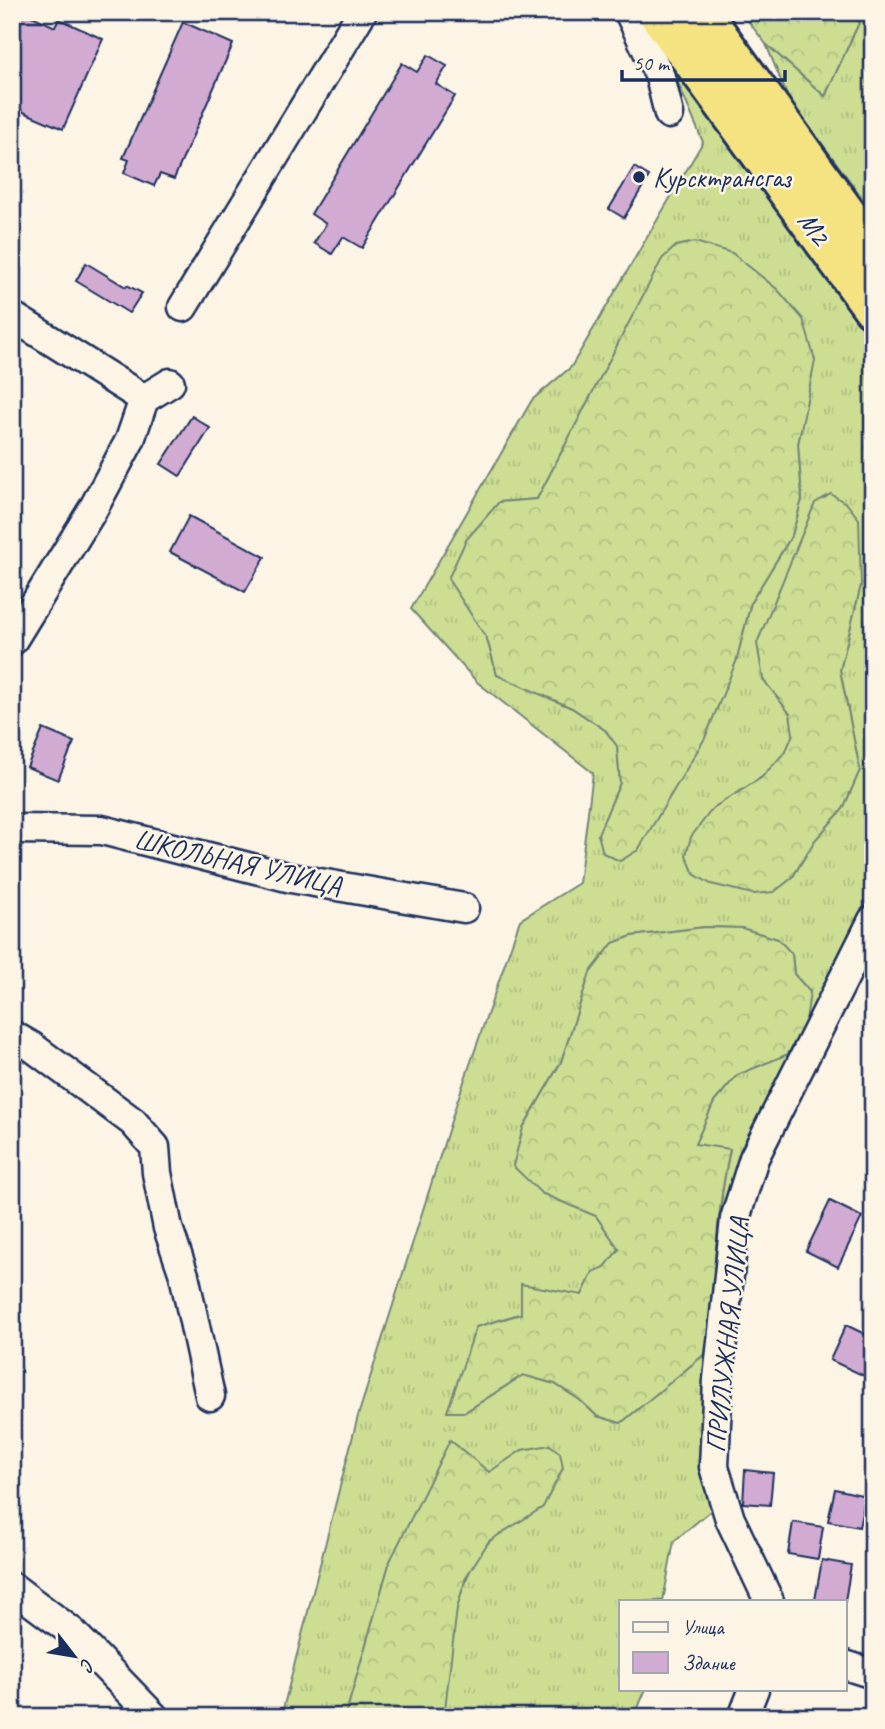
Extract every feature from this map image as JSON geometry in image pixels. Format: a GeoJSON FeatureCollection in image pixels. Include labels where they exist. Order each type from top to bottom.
{"type":"FeatureCollection","features":[{"type":"Feature","properties":{"kind":"highway","name":"М2"},"geometry":{"type":"LineString","coordinates":[[657,12],[873,308]]}},
{"type":"Feature","properties":{"kind":"highway"},"geometry":{"type":"LineString","coordinates":[[701,12],[873,251]]}},
{"type":"Feature","properties":{"kind":"street"},"geometry":{"type":"LineString","coordinates":[[183,307],[362,12]]}},
{"type":"Feature","properties":{"kind":"street"},"geometry":{"type":"LineString","coordinates":[[629,12],[660,77],[669,114]]}},
{"type":"Feature","properties":{"kind":"street"},"geometry":{"type":"LineString","coordinates":[[12,316],[144,399]]}},
{"type":"Feature","properties":{"kind":"street"},"geometry":{"type":"LineString","coordinates":[[12,641],[93,509],[130,440],[144,399],[170,383]]}},
{"type":"Feature","properties":{"kind":"street","name":"ШКОЛЬНАЯ УЛИЦА"},"geometry":{"type":"LineString","coordinates":[[12,829],[102,830],[290,878],[464,908]]}},
{"type":"Feature","properties":{"kind":"street","name":"ПРИЛУЖНАЯ УЛИЦА"},"geometry":{"type":"LineString","coordinates":[[769,1600],[730,1519],[714,1467],[718,1378],[735,1219],[754,1158],[873,920]]}},
{"type":"Feature","properties":{"kind":"street"},"geometry":{"type":"LineString","coordinates":[[12,1035],[134,1122],[155,1147],[166,1217],[184,1275],[210,1396]]}},
{"type":"Feature","properties":{"kind":"street"},"geometry":{"type":"LineString","coordinates":[[12,1587],[72,1632],[154,1717]]}},
{"type":"Feature","properties":{"kind":"street"},"geometry":{"type":"LineString","coordinates":[[846,1665],[873,1674]]}},
{"type":"Feature","properties":{"kind":"street"},"geometry":{"type":"LineString","coordinates":[[743,1717],[754,1690]]}},
{"type":"Feature","properties":{"kind":"green space"},"geometry":{"type":"Polygon","coordinates":[[[648,12],[873,304],[873,913],[750,1157],[720,1503],[674,1541],[663,1600],[619,1600],[619,1690],[646,1690],[634,1717],[444,1717],[450,1649],[466,1580],[489,1542],[543,1507],[522,1451],[489,1473],[390,1561],[345,1717],[281,1717],[358,1416],[457,1102],[520,920],[579,883],[593,773],[477,682],[411,609],[532,400],[571,367],[703,142],[648,12]],[[663,259],[537,499],[499,502],[487,639],[497,675],[572,708],[605,730],[617,746],[620,783],[598,835],[637,850],[736,662],[751,602],[792,535],[802,499],[798,444],[815,360],[663,259]],[[861,585],[763,679],[790,714],[793,729],[790,744],[781,757],[755,782],[713,808],[792,878],[815,840],[843,809],[860,770],[840,670],[861,585]],[[705,927],[632,936],[613,943],[590,973],[561,1062],[523,1128],[541,1193],[596,1216],[619,1249],[605,1267],[593,1272],[582,1295],[476,1327],[465,1412],[523,1375],[555,1384],[580,1400],[597,1416],[621,1423],[712,1348],[716,1248],[730,1149],[694,1145],[714,1102],[737,1075],[788,1054],[810,992],[794,974],[792,954],[742,928],[705,927]]]}},
{"type":"Feature","properties":{"kind":"green space"},"geometry":{"type":"Polygon","coordinates":[[[746,12],[864,12],[825,96],[766,44],[745,17],[746,12]]]}},
{"type":"Feature","properties":{"kind":"green space"},"geometry":{"type":"Polygon","coordinates":[[[864,12],[873,12],[873,212],[788,98],[766,44],[825,96],[864,12]]]}},
{"type":"Feature","properties":{"kind":"green space"},"geometry":{"type":"Polygon","coordinates":[[[695,242],[732,253],[777,289],[803,319],[815,360],[798,444],[802,499],[792,535],[751,602],[736,662],[705,738],[638,850],[620,861],[603,853],[598,834],[620,783],[617,746],[605,730],[572,708],[497,675],[487,639],[448,579],[466,540],[499,502],[537,499],[662,259],[676,246],[695,242]]]}},
{"type":"Feature","properties":{"kind":"green space"},"geometry":{"type":"Polygon","coordinates":[[[831,494],[847,504],[859,519],[861,585],[840,670],[860,770],[843,809],[815,840],[792,878],[774,892],[753,894],[711,884],[694,874],[686,855],[691,837],[713,808],[761,778],[786,751],[793,734],[790,714],[763,679],[757,643],[815,503],[831,494]]]}},
{"type":"Feature","properties":{"kind":"green space"},"geometry":{"type":"Polygon","coordinates":[[[705,927],[742,928],[778,939],[792,954],[794,974],[810,992],[806,1021],[788,1054],[737,1075],[714,1102],[695,1144],[730,1149],[716,1248],[712,1348],[621,1423],[597,1416],[580,1400],[555,1384],[523,1375],[465,1412],[447,1412],[476,1327],[521,1314],[521,1284],[582,1295],[593,1272],[605,1267],[619,1249],[596,1216],[541,1193],[513,1166],[523,1128],[561,1062],[590,973],[613,943],[632,936],[705,927]]]}},
{"type":"Feature","properties":{"kind":"green space"},"geometry":{"type":"Polygon","coordinates":[[[450,1440],[489,1472],[522,1450],[550,1445],[560,1453],[563,1468],[543,1507],[489,1541],[466,1577],[457,1608],[444,1717],[345,1717],[390,1561],[450,1440]]]}},
{"type":"Feature","properties":{"kind":"building"},"geometry":{"type":"Polygon","coordinates":[[[12,12],[24,12],[55,27],[59,19],[103,39],[63,129],[12,107],[12,12]]]}},
{"type":"Feature","properties":{"kind":"building"},"geometry":{"type":"Polygon","coordinates":[[[183,22],[233,44],[174,179],[160,174],[154,186],[124,173],[129,160],[123,158],[183,22]]]}},
{"type":"Feature","properties":{"kind":"building"},"geometry":{"type":"Polygon","coordinates":[[[428,55],[447,66],[436,84],[455,96],[362,248],[343,237],[332,254],[314,243],[326,224],[311,214],[402,63],[417,72],[428,55]]]}},
{"type":"Feature","properties":{"kind":"building"},"geometry":{"type":"Polygon","coordinates":[[[634,167],[649,176],[624,218],[609,209],[634,167]]]}},
{"type":"Feature","properties":{"kind":"building"},"geometry":{"type":"Polygon","coordinates":[[[86,263],[126,287],[127,285],[142,293],[129,313],[76,281],[86,263]]]}},
{"type":"Feature","properties":{"kind":"building"},"geometry":{"type":"Polygon","coordinates":[[[192,416],[210,428],[180,476],[161,464],[192,416]]]}},
{"type":"Feature","properties":{"kind":"building"},"geometry":{"type":"Polygon","coordinates":[[[189,516],[265,557],[245,592],[170,552],[189,516]]]}},
{"type":"Feature","properties":{"kind":"building"},"geometry":{"type":"Polygon","coordinates":[[[43,729],[74,742],[58,780],[27,767],[43,729]]]}},
{"type":"Feature","properties":{"kind":"building"},"geometry":{"type":"Polygon","coordinates":[[[830,1201],[862,1217],[838,1267],[806,1251],[830,1201]]]}},
{"type":"Feature","properties":{"kind":"building"},"geometry":{"type":"Polygon","coordinates":[[[846,1325],[873,1338],[873,1380],[830,1360],[846,1325]]]}},
{"type":"Feature","properties":{"kind":"building"},"geometry":{"type":"Polygon","coordinates":[[[745,1470],[773,1473],[770,1505],[743,1503],[745,1470]]]}},
{"type":"Feature","properties":{"kind":"building"},"geometry":{"type":"Polygon","coordinates":[[[835,1489],[866,1496],[859,1527],[828,1521],[835,1489]]]}},
{"type":"Feature","properties":{"kind":"building"},"geometry":{"type":"Polygon","coordinates":[[[793,1522],[823,1527],[818,1559],[788,1554],[793,1522]]]}},
{"type":"Feature","properties":{"kind":"building"},"geometry":{"type":"Polygon","coordinates":[[[822,1560],[851,1565],[845,1600],[815,1600],[822,1560]]]}},
{"type":"Feature","properties":{"kind":"place","name":"Курсктрансгаз"},"geometry":{"type":"Point","coordinates":[639,177]}}]}
